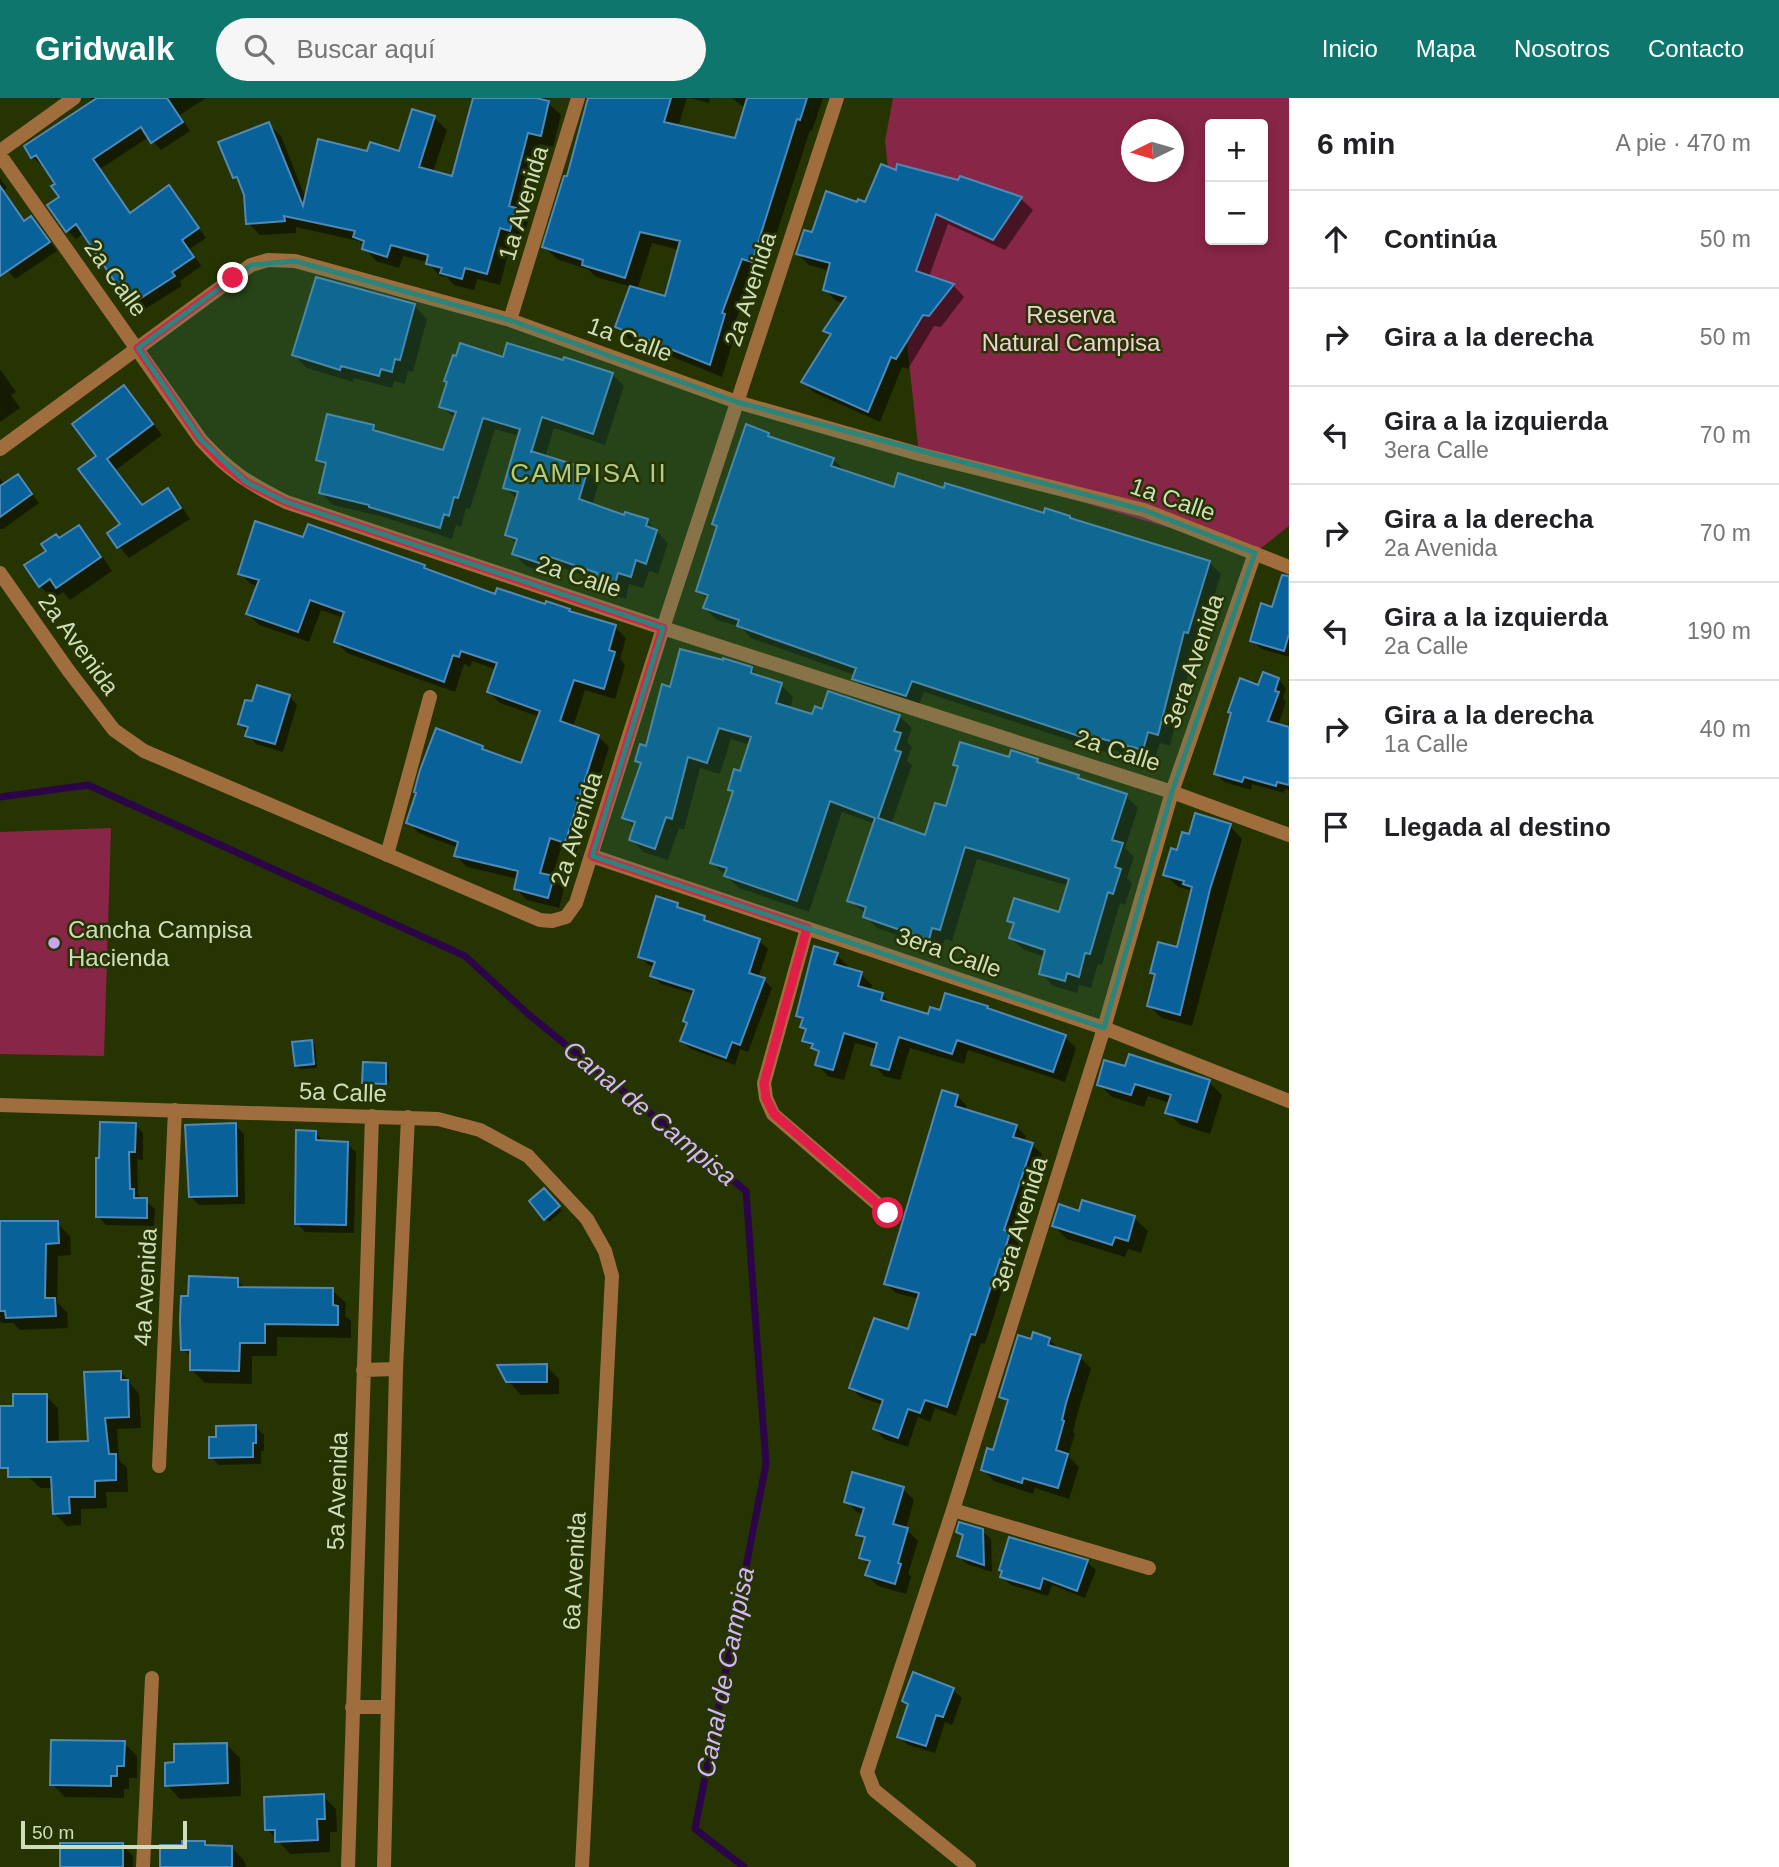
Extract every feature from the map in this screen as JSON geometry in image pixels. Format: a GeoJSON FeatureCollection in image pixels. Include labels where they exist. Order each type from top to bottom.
{"type":"FeatureCollection","features":[{"type":"Feature","properties":{"kind":"street"},"geometry":{"type":"LineString","coordinates":[[0,153],[74,98]]}},
{"type":"Feature","properties":{"kind":"street","name":"1a Avenida"},"geometry":{"type":"LineString","coordinates":[[510,320],[578,98]]}},
{"type":"Feature","properties":{"kind":"street","name":"2a Avenida"},"geometry":{"type":"LineString","coordinates":[[0,573],[114,730],[144,751],[540,920],[552,921],[566,917],[576,903],[592,856],[663,628],[838,98]]}},
{"type":"Feature","properties":{"kind":"street","name":"2a Calle"},"geometry":{"type":"LineString","coordinates":[[0,153],[201,440],[246,482],[286,502],[663,628],[1172,792],[1289,835]]}},
{"type":"Feature","properties":{"kind":"street","name":"1a Calle"},"geometry":{"type":"LineString","coordinates":[[0,449],[251,265],[268,260],[295,261],[510,320],[737,402],[919,454],[1144,510],[1289,567]]}},
{"type":"Feature","properties":{"kind":"street","name":"3era Avenida"},"geometry":{"type":"LineString","coordinates":[[969,1867],[874,1790],[867,1772],[953,1510],[1104,1028],[1172,792],[1255,553]]}},
{"type":"Feature","properties":{"kind":"street"},"geometry":{"type":"LineString","coordinates":[[387,855],[430,697]]}},
{"type":"Feature","properties":{"kind":"street","name":"3era Calle"},"geometry":{"type":"LineString","coordinates":[[592,856],[1104,1028],[1289,1101]]}},
{"type":"Feature","properties":{"kind":"street"},"geometry":{"type":"LineString","coordinates":[[807,928],[764,1083],[766,1098],[774,1114],[888,1213]]}},
{"type":"Feature","properties":{"kind":"street","name":"5a Calle"},"geometry":{"type":"LineString","coordinates":[[0,1105],[408,1117],[438,1119],[480,1130],[528,1156],[587,1219],[605,1251],[612,1276]]}},
{"type":"Feature","properties":{"kind":"street","name":"4a Avenida"},"geometry":{"type":"LineString","coordinates":[[159,1466],[176,1110]]}},
{"type":"Feature","properties":{"kind":"street","name":"5a Avenida"},"geometry":{"type":"LineString","coordinates":[[348,1867],[372,1116]]}},
{"type":"Feature","properties":{"kind":"street"},"geometry":{"type":"LineString","coordinates":[[384,1867],[396,1369],[408,1117]]}},
{"type":"Feature","properties":{"kind":"street","name":"6a Avenida"},"geometry":{"type":"LineString","coordinates":[[582,1867],[612,1276]]}},
{"type":"Feature","properties":{"kind":"street"},"geometry":{"type":"LineString","coordinates":[[363,1370],[396,1369]]}},
{"type":"Feature","properties":{"kind":"street"},"geometry":{"type":"LineString","coordinates":[[953,1510],[1149,1568]]}},
{"type":"Feature","properties":{"kind":"street"},"geometry":{"type":"LineString","coordinates":[[143,1867],[152,1678]]}},
{"type":"Feature","properties":{"kind":"street"},"geometry":{"type":"LineString","coordinates":[[352,1707],[387,1707]]}},
{"type":"Feature","properties":{"kind":"highlighted area"},"geometry":{"type":"Polygon","coordinates":[[[295,261],[510,320],[737,402],[1144,510],[1255,553],[1172,792],[1104,1028],[592,856],[663,628],[286,502],[246,482],[201,440],[138,348],[251,265],[295,261]]]}},
{"type":"Feature","properties":{"kind":"green space","name":"Reserva Natural Campisa"},"geometry":{"type":"Polygon","coordinates":[[[893,98],[1289,98],[1289,526],[1255,553],[919,454],[885,141],[893,98]]]}},
{"type":"Feature","properties":{"kind":"green space","name":"Cancha Campisa Hacienda"},"geometry":{"type":"Polygon","coordinates":[[[111,828],[104,1056],[0,1054],[0,832],[111,828]]]}},
{"type":"Feature","properties":{"kind":"building"},"geometry":{"type":"Polygon","coordinates":[[[97,98],[167,98],[183,122],[151,143],[141,127],[93,159],[130,213],[169,185],[199,228],[182,240],[194,257],[172,272],[175,276],[133,303],[126,291],[123,294],[76,224],[66,232],[47,205],[59,197],[51,186],[55,184],[36,155],[31,158],[24,146],[97,98]]]}},
{"type":"Feature","properties":{"kind":"building"},"geometry":{"type":"Polygon","coordinates":[[[473,98],[536,98],[549,101],[541,136],[528,133],[509,206],[516,208],[510,231],[500,228],[487,274],[465,268],[462,279],[440,273],[442,268],[426,264],[428,255],[391,245],[387,257],[362,249],[364,241],[353,237],[355,231],[284,216],[285,221],[246,224],[244,195],[237,177],[233,178],[218,142],[269,122],[303,206],[318,139],[367,151],[370,142],[399,151],[412,109],[435,116],[419,167],[452,176],[473,98]]]}},
{"type":"Feature","properties":{"kind":"building"},"geometry":{"type":"Polygon","coordinates":[[[588,98],[671,98],[664,122],[735,138],[747,98],[807,98],[800,120],[797,119],[752,262],[742,259],[722,313],[725,314],[710,365],[615,327],[630,286],[665,296],[680,241],[640,232],[625,278],[582,265],[583,260],[542,247],[564,176],[567,176],[588,98]]]}},
{"type":"Feature","properties":{"kind":"building"},"geometry":{"type":"Polygon","coordinates":[[[881,164],[896,170],[897,164],[958,180],[960,176],[1022,197],[993,240],[936,214],[916,271],[954,284],[929,316],[923,315],[896,359],[891,357],[868,412],[801,382],[831,334],[823,331],[846,297],[823,290],[830,263],[796,254],[804,230],[812,232],[826,191],[857,202],[858,199],[865,202],[881,164]]]}},
{"type":"Feature","properties":{"kind":"building"},"geometry":{"type":"Polygon","coordinates":[[[0,186],[24,221],[31,216],[50,242],[0,276],[0,186]]]}},
{"type":"Feature","properties":{"kind":"building"},"geometry":{"type":"Polygon","coordinates":[[[316,277],[415,304],[400,360],[395,359],[392,372],[381,369],[379,376],[341,366],[340,370],[292,355],[316,277]]]}},
{"type":"Feature","properties":{"kind":"building"},"geometry":{"type":"Polygon","coordinates":[[[460,343],[503,357],[507,343],[613,373],[593,434],[542,417],[532,451],[588,469],[579,499],[624,515],[625,512],[648,519],[646,526],[657,530],[646,564],[636,560],[631,577],[618,573],[614,588],[595,582],[597,573],[542,554],[539,563],[512,554],[517,539],[505,535],[518,492],[503,488],[520,429],[483,418],[458,498],[454,497],[449,516],[444,514],[440,528],[369,505],[319,493],[326,463],[316,460],[327,414],[374,425],[373,430],[443,450],[456,412],[439,407],[447,382],[444,381],[460,343]]]}},
{"type":"Feature","properties":{"kind":"building"},"geometry":{"type":"Polygon","coordinates":[[[124,385],[153,424],[107,459],[142,505],[168,488],[181,508],[117,548],[107,533],[120,524],[78,469],[96,456],[72,424],[124,385]]]}},
{"type":"Feature","properties":{"kind":"building"},"geometry":{"type":"Polygon","coordinates":[[[746,424],[769,433],[768,436],[834,458],[831,466],[894,487],[898,473],[944,488],[945,483],[1044,513],[1045,508],[1210,561],[1188,633],[1184,632],[1158,735],[1148,732],[1143,750],[1099,738],[1097,742],[912,681],[906,696],[852,679],[856,668],[737,626],[739,620],[703,608],[708,595],[696,591],[717,526],[712,524],[746,424]]]}},
{"type":"Feature","properties":{"kind":"building"},"geometry":{"type":"Polygon","coordinates":[[[18,474],[32,494],[0,517],[0,486],[18,474]]]}},
{"type":"Feature","properties":{"kind":"building"},"geometry":{"type":"Polygon","coordinates":[[[255,521],[303,537],[308,524],[425,565],[424,568],[495,594],[497,588],[545,604],[546,601],[616,625],[609,650],[615,652],[604,689],[574,680],[560,721],[599,735],[565,843],[550,838],[540,873],[554,876],[548,898],[514,889],[518,871],[454,856],[458,842],[406,823],[420,770],[436,728],[521,763],[540,711],[487,692],[497,663],[461,651],[459,657],[453,655],[444,682],[334,642],[344,612],[310,600],[298,632],[246,614],[259,580],[238,574],[255,521]]]}},
{"type":"Feature","properties":{"kind":"building"},"geometry":{"type":"Polygon","coordinates":[[[79,525],[101,557],[56,588],[50,579],[39,587],[24,565],[46,551],[41,544],[56,534],[59,538],[79,525]]]}},
{"type":"Feature","properties":{"kind":"building"},"geometry":{"type":"Polygon","coordinates":[[[1282,575],[1289,576],[1289,634],[1284,651],[1250,641],[1261,603],[1272,607],[1282,575]]]}},
{"type":"Feature","properties":{"kind":"building"},"geometry":{"type":"Polygon","coordinates":[[[680,649],[752,667],[751,673],[782,683],[776,703],[812,714],[815,706],[822,709],[828,691],[900,715],[894,731],[901,733],[895,750],[901,752],[878,818],[925,835],[935,803],[946,806],[958,766],[953,765],[960,742],[1009,757],[1011,750],[1038,759],[1037,762],[1079,775],[1078,778],[1127,794],[1112,840],[1123,843],[1115,867],[1121,869],[1113,894],[1108,892],[1090,954],[1085,953],[1079,977],[1067,973],[1065,981],[1039,974],[1045,950],[1009,938],[1014,923],[1007,921],[1014,898],[1059,912],[1069,879],[965,847],[940,930],[932,928],[929,940],[863,917],[866,907],[847,901],[875,818],[830,801],[797,901],[724,876],[727,868],[710,863],[733,791],[728,790],[734,769],[740,771],[751,737],[719,728],[707,763],[688,757],[672,819],[666,817],[655,849],[629,840],[635,822],[622,818],[641,763],[635,761],[640,744],[646,746],[662,684],[670,687],[680,649]]]}},
{"type":"Feature","properties":{"kind":"building"},"geometry":{"type":"Polygon","coordinates":[[[1263,672],[1279,678],[1275,691],[1279,692],[1268,721],[1289,727],[1289,785],[1277,782],[1276,786],[1244,777],[1242,782],[1214,774],[1231,713],[1228,712],[1240,678],[1258,685],[1263,672]]]}},
{"type":"Feature","properties":{"kind":"building"},"geometry":{"type":"Polygon","coordinates":[[[257,685],[290,695],[275,744],[245,736],[248,727],[238,724],[245,700],[252,701],[257,685]]]}},
{"type":"Feature","properties":{"kind":"building"},"geometry":{"type":"Polygon","coordinates":[[[1195,813],[1231,824],[1210,889],[1180,1015],[1147,1006],[1155,974],[1150,973],[1158,942],[1177,947],[1192,887],[1183,884],[1184,881],[1163,875],[1171,848],[1177,850],[1182,832],[1189,834],[1195,813]]]}},
{"type":"Feature","properties":{"kind":"building"},"geometry":{"type":"Polygon","coordinates":[[[656,896],[678,903],[677,907],[705,916],[704,920],[760,939],[749,973],[765,978],[740,1045],[732,1042],[726,1058],[680,1041],[687,1023],[683,1021],[694,990],[650,976],[655,962],[638,957],[656,896]]]}},
{"type":"Feature","properties":{"kind":"building"},"geometry":{"type":"Polygon","coordinates":[[[814,946],[838,953],[834,964],[862,972],[858,986],[883,993],[881,1000],[928,1014],[930,1007],[940,1010],[945,993],[1066,1035],[1053,1072],[957,1040],[952,1054],[899,1037],[889,1070],[871,1065],[877,1043],[844,1033],[833,1070],[815,1065],[819,1051],[811,1048],[813,1044],[802,1041],[806,1029],[800,1027],[803,1018],[796,1016],[814,946]]]}},
{"type":"Feature","properties":{"kind":"building"},"geometry":{"type":"Polygon","coordinates":[[[312,1040],[314,1064],[295,1066],[292,1042],[312,1040]]]}},
{"type":"Feature","properties":{"kind":"building"},"geometry":{"type":"Polygon","coordinates":[[[1129,1054],[1210,1080],[1197,1122],[1165,1113],[1171,1095],[1135,1084],[1131,1095],[1097,1085],[1104,1060],[1125,1066],[1129,1054]]]}},
{"type":"Feature","properties":{"kind":"building"},"geometry":{"type":"Polygon","coordinates":[[[363,1062],[386,1063],[386,1084],[362,1083],[363,1062]]]}},
{"type":"Feature","properties":{"kind":"building"},"geometry":{"type":"Polygon","coordinates":[[[942,1090],[958,1095],[955,1106],[1017,1125],[1013,1137],[1033,1143],[1004,1230],[1010,1232],[1002,1260],[1000,1259],[975,1335],[971,1334],[947,1407],[925,1400],[920,1413],[908,1409],[898,1438],[873,1429],[883,1400],[849,1388],[874,1318],[908,1329],[919,1293],[884,1284],[942,1090]]]}},
{"type":"Feature","properties":{"kind":"building"},"geometry":{"type":"Polygon","coordinates":[[[100,1122],[136,1123],[135,1152],[129,1152],[130,1189],[134,1189],[134,1198],[147,1198],[147,1218],[96,1217],[96,1158],[99,1158],[100,1122]]]}},
{"type":"Feature","properties":{"kind":"building"},"geometry":{"type":"Polygon","coordinates":[[[236,1123],[237,1196],[189,1197],[185,1125],[236,1123]]]}},
{"type":"Feature","properties":{"kind":"building"},"geometry":{"type":"Polygon","coordinates":[[[296,1130],[316,1131],[316,1140],[348,1142],[346,1225],[295,1224],[296,1130]]]}},
{"type":"Feature","properties":{"kind":"building"},"geometry":{"type":"Polygon","coordinates":[[[544,1188],[560,1206],[544,1220],[529,1201],[544,1188]]]}},
{"type":"Feature","properties":{"kind":"building"},"geometry":{"type":"Polygon","coordinates":[[[1082,1200],[1135,1216],[1128,1241],[1115,1237],[1112,1245],[1052,1226],[1059,1204],[1079,1211],[1082,1200]]]}},
{"type":"Feature","properties":{"kind":"building"},"geometry":{"type":"Polygon","coordinates":[[[0,1221],[58,1221],[59,1243],[46,1244],[45,1298],[55,1298],[56,1316],[6,1318],[5,1311],[0,1311],[0,1221]]]}},
{"type":"Feature","properties":{"kind":"building"},"geometry":{"type":"Polygon","coordinates":[[[189,1276],[238,1278],[238,1287],[333,1288],[333,1305],[338,1306],[338,1325],[265,1324],[265,1343],[240,1343],[239,1371],[190,1370],[190,1350],[181,1350],[180,1321],[181,1296],[188,1296],[189,1276]]]}},
{"type":"Feature","properties":{"kind":"building"},"geometry":{"type":"Polygon","coordinates":[[[1033,1332],[1050,1338],[1048,1345],[1081,1355],[1066,1403],[1056,1450],[1068,1454],[1058,1488],[1023,1478],[1022,1483],[981,1470],[987,1448],[993,1450],[1008,1400],[999,1397],[1018,1335],[1031,1339],[1033,1332]]]}},
{"type":"Feature","properties":{"kind":"building"},"geometry":{"type":"Polygon","coordinates":[[[547,1364],[547,1382],[506,1382],[497,1365],[547,1364]]]}},
{"type":"Feature","properties":{"kind":"building"},"geometry":{"type":"Polygon","coordinates":[[[121,1371],[121,1380],[128,1380],[129,1417],[105,1418],[109,1454],[116,1454],[116,1480],[95,1481],[95,1497],[69,1497],[70,1513],[53,1514],[51,1477],[8,1477],[8,1468],[0,1468],[0,1406],[13,1406],[13,1394],[47,1394],[47,1442],[88,1441],[84,1372],[121,1371]]]}},
{"type":"Feature","properties":{"kind":"building"},"geometry":{"type":"Polygon","coordinates":[[[256,1425],[253,1457],[209,1458],[209,1437],[216,1437],[216,1426],[256,1425]]]}},
{"type":"Feature","properties":{"kind":"building"},"geometry":{"type":"Polygon","coordinates":[[[852,1472],[904,1487],[893,1524],[908,1528],[895,1584],[865,1575],[870,1561],[859,1558],[865,1537],[856,1535],[864,1508],[844,1502],[852,1472]]]}},
{"type":"Feature","properties":{"kind":"building"},"geometry":{"type":"Polygon","coordinates":[[[959,1522],[983,1529],[984,1565],[957,1556],[963,1535],[956,1532],[959,1522]]]}},
{"type":"Feature","properties":{"kind":"building"},"geometry":{"type":"Polygon","coordinates":[[[1009,1537],[1088,1560],[1077,1591],[1043,1578],[1040,1589],[1000,1577],[1002,1571],[999,1570],[1009,1537]]]}},
{"type":"Feature","properties":{"kind":"building"},"geometry":{"type":"Polygon","coordinates":[[[913,1672],[954,1688],[943,1717],[936,1715],[926,1746],[897,1737],[908,1704],[902,1701],[913,1672]]]}},
{"type":"Feature","properties":{"kind":"building"},"geometry":{"type":"Polygon","coordinates":[[[51,1740],[125,1741],[124,1766],[117,1766],[117,1776],[111,1776],[111,1786],[50,1785],[51,1740]]]}},
{"type":"Feature","properties":{"kind":"building"},"geometry":{"type":"Polygon","coordinates":[[[227,1743],[228,1783],[165,1786],[165,1763],[174,1762],[174,1744],[227,1743]]]}},
{"type":"Feature","properties":{"kind":"building"},"geometry":{"type":"Polygon","coordinates":[[[324,1794],[325,1819],[317,1819],[318,1840],[275,1842],[275,1830],[265,1830],[264,1797],[324,1794]]]}},
{"type":"Feature","properties":{"kind":"building"},"geometry":{"type":"Polygon","coordinates":[[[182,1841],[205,1841],[205,1845],[232,1846],[232,1867],[160,1867],[160,1845],[182,1845],[182,1841]]]}},
{"type":"Feature","properties":{"kind":"building"},"geometry":{"type":"Polygon","coordinates":[[[60,1843],[123,1843],[123,1867],[60,1867],[60,1843]]]}},
{"type":"Feature","properties":{"kind":"waterway","name":"Canal de Campisa"},"geometry":{"type":"LineString","coordinates":[[0,797],[88,785],[465,956],[528,1014],[746,1191],[766,1464],[695,1829],[744,1867]]}},
{"type":"Feature","properties":{"kind":"place","name":"Cancha Campisa Hacienda"},"geometry":{"type":"Point","coordinates":[54,943]}},
{"type":"Feature","properties":{"kind":"district","name":"CAMPISA II"},"geometry":{"type":"Point","coordinates":[589,473]}},
{"type":"Feature","properties":{"kind":"route"},"geometry":{"type":"LineString","coordinates":[[233,278],[138,348],[201,440],[246,482],[286,502],[663,628],[592,856],[807,928],[764,1083],[766,1098],[774,1114],[888,1213]]}}]}
